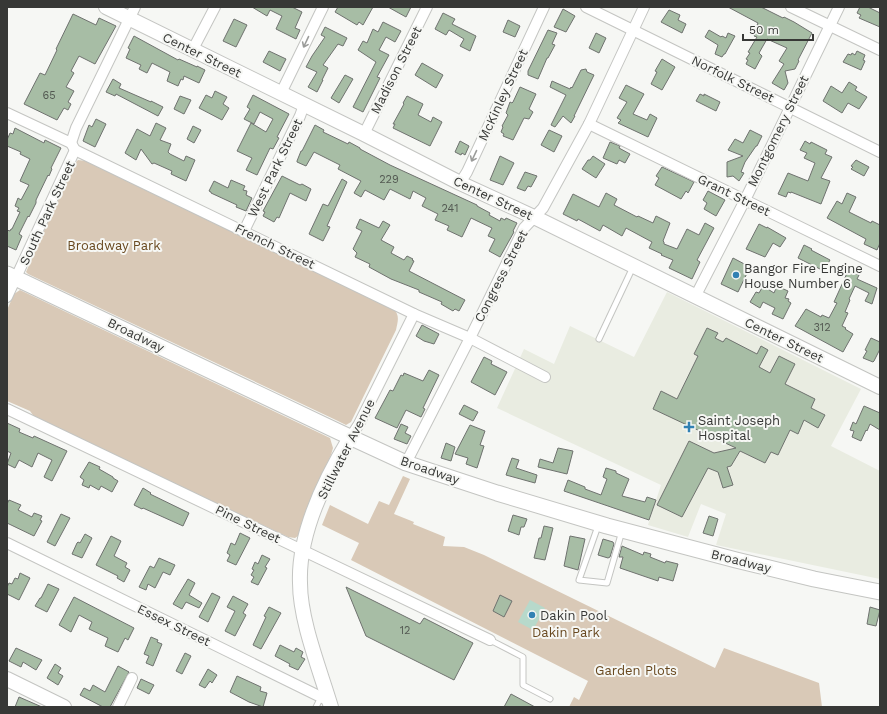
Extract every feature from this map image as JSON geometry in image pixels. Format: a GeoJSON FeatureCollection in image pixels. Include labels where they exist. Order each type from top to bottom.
{"type":"FeatureCollection","features":[{"type":"Feature","properties":{"kind":"main road","name":"Broadway"},"geometry":{"type":"LineString","coordinates":[[12,276],[350,438],[406,463],[497,493],[622,530],[783,571],[880,592]]}},
{"type":"Feature","properties":{"kind":"street","name":"Center Street"},"geometry":{"type":"LineString","coordinates":[[106,7],[132,13],[192,50],[364,134],[460,183],[534,217],[880,387]]}},
{"type":"Feature","properties":{"kind":"street"},"geometry":{"type":"LineString","coordinates":[[192,50],[215,7]]}},
{"type":"Feature","properties":{"kind":"street"},"geometry":{"type":"LineString","coordinates":[[281,93],[323,7]]}},
{"type":"Feature","properties":{"kind":"street","name":"Madison Street"},"geometry":{"type":"LineString","coordinates":[[364,134],[427,7]]}},
{"type":"Feature","properties":{"kind":"street","name":"McKinley Street"},"geometry":{"type":"LineString","coordinates":[[460,183],[467,172],[544,7]]}},
{"type":"Feature","properties":{"kind":"street","name":"Norfolk Street"},"geometry":{"type":"LineString","coordinates":[[586,7],[880,152]]}},
{"type":"Feature","properties":{"kind":"street","name":"Congress Street"},"geometry":{"type":"LineString","coordinates":[[406,463],[524,228],[543,208],[588,124],[644,7]]}},
{"type":"Feature","properties":{"kind":"street"},"geometry":{"type":"LineString","coordinates":[[791,7],[880,50]]}},
{"type":"Feature","properties":{"kind":"street","name":"Montgomery Street"},"geometry":{"type":"LineString","coordinates":[[695,297],[745,200],[839,7]]}},
{"type":"Feature","properties":{"kind":"street","name":"South Park Street"},"geometry":{"type":"LineString","coordinates":[[7,297],[12,276],[73,147],[76,128],[132,13]]}},
{"type":"Feature","properties":{"kind":"street","name":"West Park Street"},"geometry":{"type":"LineString","coordinates":[[244,231],[304,105]]}},
{"type":"Feature","properties":{"kind":"street","name":"French Street"},"geometry":{"type":"LineString","coordinates":[[7,113],[73,147],[414,314],[470,338],[545,377]]}},
{"type":"Feature","properties":{"kind":"street","name":"Grant Street"},"geometry":{"type":"LineString","coordinates":[[588,124],[880,266]]}},
{"type":"Feature","properties":{"kind":"street","name":"Stillwater Avenue"},"geometry":{"type":"LineString","coordinates":[[330,703],[301,601],[301,559],[311,517],[338,458],[359,424],[414,314]]}},
{"type":"Feature","properties":{"kind":"street","name":"Pine Street"},"geometry":{"type":"LineString","coordinates":[[7,409],[490,640]]}},
{"type":"Feature","properties":{"kind":"street","name":"Essex Street"},"geometry":{"type":"LineString","coordinates":[[7,543],[330,703]]}},
{"type":"Feature","properties":{"kind":"street"},"geometry":{"type":"LineString","coordinates":[[118,707],[132,678]]}},
{"type":"Feature","properties":{"kind":"street"},"geometry":{"type":"LineString","coordinates":[[7,679],[64,707]]}},
{"type":"Feature","properties":{"kind":"lane"},"geometry":{"type":"LineString","coordinates":[[599,339],[633,266]]}},
{"type":"Feature","properties":{"kind":"lane"},"geometry":{"type":"LineString","coordinates":[[598,523],[579,580],[606,583],[622,530]]}},
{"type":"Feature","properties":{"kind":"lane"},"geometry":{"type":"LineString","coordinates":[[490,640],[523,657],[523,685],[550,699]]}},
{"type":"Feature","properties":{"kind":"lane"},"geometry":{"type":"LineString","coordinates":[[316,707],[330,703]]}},
{"type":"Feature","properties":{"kind":"shaded area","name":"Saint Joseph Hospital"},"geometry":{"type":"Polygon","coordinates":[[[667,292],[861,389],[831,446],[880,471],[880,579],[716,545],[726,514],[701,504],[688,537],[648,525],[661,485],[497,408],[524,349],[554,364],[570,326],[634,357],[667,292]]]}},
{"type":"Feature","properties":{"kind":"shaded area","name":"Dakin Pool"},"geometry":{"type":"Polygon","coordinates":[[[530,600],[545,608],[533,630],[518,622],[530,600]]]}},
{"type":"Feature","properties":{"kind":"green space","name":"Broadway Park"},"geometry":{"type":"Polygon","coordinates":[[[78,160],[86,161],[393,308],[398,316],[396,330],[351,422],[346,425],[28,274],[26,272],[73,165],[78,160]]]}},
{"type":"Feature","properties":{"kind":"green space"},"geometry":{"type":"Polygon","coordinates":[[[20,290],[330,438],[333,448],[331,455],[312,497],[298,536],[295,538],[288,537],[35,418],[30,411],[7,401],[7,310],[14,294],[20,290]]]}},
{"type":"Feature","properties":{"kind":"green space"},"geometry":{"type":"Polygon","coordinates":[[[403,476],[410,479],[394,514],[414,522],[413,524],[445,537],[443,546],[464,547],[484,555],[715,668],[724,648],[819,683],[822,707],[569,707],[574,697],[579,700],[588,681],[351,560],[359,543],[322,525],[330,505],[368,524],[379,501],[389,505],[403,476]]]}},
{"type":"Feature","properties":{"kind":"building"},"geometry":{"type":"Polygon","coordinates":[[[252,7],[292,7],[302,12],[295,28],[300,30],[296,39],[276,29],[282,16],[270,10],[267,16],[252,7]]]}},
{"type":"Feature","properties":{"kind":"building"},"geometry":{"type":"Polygon","coordinates":[[[338,7],[373,7],[363,25],[359,22],[357,25],[335,12],[338,7]]]}},
{"type":"Feature","properties":{"kind":"building"},"geometry":{"type":"Polygon","coordinates":[[[388,7],[411,7],[406,17],[388,7]]]}},
{"type":"Feature","properties":{"kind":"building"},"geometry":{"type":"Polygon","coordinates":[[[728,7],[761,7],[794,22],[812,33],[795,69],[785,71],[788,83],[784,90],[772,83],[784,64],[779,61],[787,48],[767,39],[759,53],[762,56],[755,69],[746,64],[748,60],[746,59],[750,53],[748,52],[757,37],[754,36],[759,26],[757,25],[758,23],[728,7]]]}},
{"type":"Feature","properties":{"kind":"building"},"geometry":{"type":"Polygon","coordinates":[[[860,7],[868,7],[880,13],[880,27],[859,18],[861,15],[857,13],[860,7]]]}},
{"type":"Feature","properties":{"kind":"building"},"geometry":{"type":"Polygon","coordinates":[[[563,9],[575,16],[566,32],[554,27],[563,9]]]}},
{"type":"Feature","properties":{"kind":"building"},"geometry":{"type":"Polygon","coordinates":[[[669,10],[680,15],[678,20],[686,24],[682,33],[661,22],[669,10]]]}},
{"type":"Feature","properties":{"kind":"building"},"geometry":{"type":"Polygon","coordinates":[[[443,13],[455,19],[452,24],[476,36],[470,51],[460,46],[464,39],[449,30],[446,35],[435,29],[443,13]]]}},
{"type":"Feature","properties":{"kind":"building"},"geometry":{"type":"Polygon","coordinates":[[[73,14],[96,25],[99,18],[116,26],[95,64],[79,56],[71,71],[74,73],[66,87],[74,91],[68,102],[71,104],[68,110],[64,108],[57,120],[24,104],[40,73],[45,75],[73,14]]]}},
{"type":"Feature","properties":{"kind":"building"},"geometry":{"type":"Polygon","coordinates":[[[234,19],[247,25],[236,47],[223,41],[234,19]]]}},
{"type":"Feature","properties":{"kind":"building"},"geometry":{"type":"Polygon","coordinates":[[[508,20],[520,26],[515,37],[503,32],[508,20]]]}},
{"type":"Feature","properties":{"kind":"building"},"geometry":{"type":"Polygon","coordinates":[[[383,22],[401,31],[395,42],[386,37],[379,50],[389,55],[377,77],[380,78],[363,112],[353,107],[376,62],[358,50],[363,41],[367,43],[373,29],[378,32],[383,22]]]}},
{"type":"Feature","properties":{"kind":"building"},"geometry":{"type":"Polygon","coordinates":[[[325,27],[347,38],[343,46],[338,44],[323,65],[328,68],[317,92],[308,87],[317,72],[306,67],[325,37],[321,35],[325,27]]]}},
{"type":"Feature","properties":{"kind":"building"},"geometry":{"type":"Polygon","coordinates":[[[548,30],[557,33],[552,44],[555,45],[547,58],[538,79],[528,75],[528,71],[548,30]]]}},
{"type":"Feature","properties":{"kind":"building"},"geometry":{"type":"Polygon","coordinates":[[[709,30],[721,37],[726,38],[728,33],[735,36],[722,57],[715,54],[718,45],[705,37],[709,30]]]}},
{"type":"Feature","properties":{"kind":"building"},"geometry":{"type":"Polygon","coordinates":[[[596,33],[606,38],[599,53],[589,48],[596,33]]]}},
{"type":"Feature","properties":{"kind":"building"},"geometry":{"type":"Polygon","coordinates":[[[134,36],[178,60],[179,59],[205,70],[199,83],[184,76],[183,80],[181,79],[178,86],[167,81],[170,72],[152,63],[147,73],[139,69],[141,65],[126,58],[130,49],[128,48],[134,36]]]}},
{"type":"Feature","properties":{"kind":"building"},"geometry":{"type":"Polygon","coordinates":[[[269,51],[286,59],[280,71],[263,62],[269,51]]]}},
{"type":"Feature","properties":{"kind":"building"},"geometry":{"type":"Polygon","coordinates":[[[857,51],[865,55],[863,60],[865,61],[861,70],[843,62],[848,54],[851,55],[852,53],[855,55],[857,51]]]}},
{"type":"Feature","properties":{"kind":"building"},"geometry":{"type":"Polygon","coordinates":[[[662,59],[675,67],[662,90],[651,84],[657,72],[655,71],[662,59]]]}},
{"type":"Feature","properties":{"kind":"building"},"geometry":{"type":"Polygon","coordinates":[[[422,63],[443,75],[436,88],[415,75],[422,63]]]}},
{"type":"Feature","properties":{"kind":"building"},"geometry":{"type":"Polygon","coordinates":[[[586,69],[587,72],[594,75],[571,123],[563,116],[555,127],[551,125],[566,95],[550,87],[552,81],[570,89],[571,87],[572,88],[581,70],[586,69]]]}},
{"type":"Feature","properties":{"kind":"building"},"geometry":{"type":"Polygon","coordinates":[[[345,75],[353,79],[339,103],[331,98],[345,75]]]}},
{"type":"Feature","properties":{"kind":"building"},"geometry":{"type":"Polygon","coordinates":[[[113,79],[121,84],[119,88],[163,107],[158,116],[116,94],[115,96],[106,92],[113,79]]]}},
{"type":"Feature","properties":{"kind":"building"},"geometry":{"type":"Polygon","coordinates":[[[849,82],[857,87],[855,90],[867,97],[859,109],[848,103],[842,113],[823,101],[831,86],[842,93],[849,82]]]}},
{"type":"Feature","properties":{"kind":"building"},"geometry":{"type":"Polygon","coordinates":[[[626,85],[644,94],[633,114],[647,120],[650,114],[657,118],[648,137],[618,123],[621,120],[617,118],[627,102],[619,98],[626,85]]]}},
{"type":"Feature","properties":{"kind":"building"},"geometry":{"type":"Polygon","coordinates":[[[520,87],[536,94],[529,109],[533,112],[529,119],[524,118],[513,140],[503,136],[504,134],[501,132],[502,126],[508,115],[506,113],[510,102],[513,102],[520,87]]]}},
{"type":"Feature","properties":{"kind":"building"},"geometry":{"type":"Polygon","coordinates":[[[215,91],[227,97],[223,104],[229,108],[222,120],[199,108],[206,95],[212,98],[215,91]]]}},
{"type":"Feature","properties":{"kind":"building"},"geometry":{"type":"Polygon","coordinates":[[[700,94],[704,96],[704,94],[720,102],[716,111],[696,101],[700,94]]]}},
{"type":"Feature","properties":{"kind":"building"},"geometry":{"type":"Polygon","coordinates":[[[253,95],[289,114],[277,137],[279,138],[273,149],[270,148],[257,175],[246,170],[252,158],[237,151],[251,123],[266,132],[273,119],[260,112],[254,124],[244,119],[250,109],[247,107],[253,95]]]}},
{"type":"Feature","properties":{"kind":"building"},"geometry":{"type":"Polygon","coordinates":[[[180,96],[191,100],[184,114],[174,109],[180,96]]]}},
{"type":"Feature","properties":{"kind":"building"},"geometry":{"type":"Polygon","coordinates":[[[407,96],[423,104],[418,115],[431,122],[433,117],[442,122],[430,146],[393,128],[395,124],[393,124],[407,96]]]}},
{"type":"Feature","properties":{"kind":"building"},"geometry":{"type":"Polygon","coordinates":[[[96,119],[106,124],[95,147],[83,141],[89,125],[92,127],[96,119]]]}},
{"type":"Feature","properties":{"kind":"building"},"geometry":{"type":"Polygon","coordinates":[[[156,123],[166,128],[160,140],[171,144],[168,152],[170,154],[184,161],[186,156],[195,160],[186,181],[171,174],[172,171],[154,163],[152,164],[141,149],[136,160],[125,153],[137,129],[150,136],[156,123]]]}},
{"type":"Feature","properties":{"kind":"building"},"geometry":{"type":"Polygon","coordinates":[[[315,125],[324,130],[323,132],[348,144],[349,142],[390,165],[477,205],[490,213],[489,215],[500,221],[501,218],[505,220],[506,218],[517,223],[513,231],[514,232],[500,257],[489,251],[495,239],[488,236],[492,228],[471,218],[462,237],[447,230],[449,226],[435,220],[438,214],[422,206],[426,198],[413,191],[410,199],[390,189],[384,200],[365,190],[361,197],[354,193],[361,181],[338,169],[340,165],[314,152],[306,166],[297,162],[301,151],[315,125]]]}},
{"type":"Feature","properties":{"kind":"building"},"geometry":{"type":"Polygon","coordinates":[[[193,126],[201,130],[194,143],[187,139],[193,126]]]}},
{"type":"Feature","properties":{"kind":"building"},"geometry":{"type":"Polygon","coordinates":[[[15,128],[44,143],[45,140],[61,148],[51,168],[52,169],[49,176],[48,175],[36,200],[36,203],[19,234],[22,236],[16,250],[7,246],[7,230],[10,231],[12,229],[20,212],[17,211],[19,208],[15,206],[18,198],[21,200],[29,185],[20,181],[30,159],[20,154],[21,152],[7,146],[7,140],[10,133],[13,134],[15,128]]]}},
{"type":"Feature","properties":{"kind":"building"},"geometry":{"type":"Polygon","coordinates":[[[549,130],[562,136],[554,152],[541,145],[549,130]]]}},
{"type":"Feature","properties":{"kind":"building"},"geometry":{"type":"Polygon","coordinates":[[[750,130],[762,136],[757,146],[745,162],[741,172],[744,173],[739,181],[733,176],[727,177],[727,162],[743,156],[728,150],[735,139],[743,143],[750,130]]]}},
{"type":"Feature","properties":{"kind":"building"},"geometry":{"type":"Polygon","coordinates":[[[460,141],[469,146],[465,155],[455,152],[460,141]]]}},
{"type":"Feature","properties":{"kind":"building"},"geometry":{"type":"Polygon","coordinates":[[[805,141],[810,144],[811,142],[827,150],[825,154],[832,157],[821,178],[830,181],[821,204],[791,192],[788,192],[786,197],[778,194],[788,173],[808,181],[815,163],[804,158],[807,153],[800,150],[805,141]]]}},
{"type":"Feature","properties":{"kind":"building"},"geometry":{"type":"Polygon","coordinates":[[[610,142],[620,146],[619,148],[630,154],[625,163],[619,160],[617,164],[603,158],[610,142]]]}},
{"type":"Feature","properties":{"kind":"building"},"geometry":{"type":"Polygon","coordinates":[[[500,156],[514,163],[503,185],[490,180],[500,156]]]}},
{"type":"Feature","properties":{"kind":"building"},"geometry":{"type":"Polygon","coordinates":[[[593,156],[605,164],[596,178],[582,169],[588,160],[590,160],[593,156]]]}},
{"type":"Feature","properties":{"kind":"building"},"geometry":{"type":"Polygon","coordinates":[[[856,160],[869,167],[864,176],[851,169],[853,167],[851,166],[856,160]]]}},
{"type":"Feature","properties":{"kind":"building"},"geometry":{"type":"Polygon","coordinates":[[[662,167],[694,182],[688,193],[686,191],[681,199],[655,185],[659,178],[656,176],[662,167]]]}},
{"type":"Feature","properties":{"kind":"building"},"geometry":{"type":"Polygon","coordinates":[[[525,172],[537,176],[531,187],[528,186],[525,191],[517,188],[525,172]]]}},
{"type":"Feature","properties":{"kind":"building"},"geometry":{"type":"Polygon","coordinates":[[[282,176],[311,189],[306,201],[290,193],[279,218],[277,217],[274,222],[263,216],[265,212],[263,211],[282,176]]]}},
{"type":"Feature","properties":{"kind":"building"},"geometry":{"type":"Polygon","coordinates":[[[342,179],[347,182],[327,226],[330,227],[323,241],[309,234],[323,204],[328,206],[342,179]]]}},
{"type":"Feature","properties":{"kind":"building"},"geometry":{"type":"Polygon","coordinates":[[[231,180],[245,186],[243,190],[247,191],[246,195],[252,198],[246,211],[236,207],[237,205],[209,191],[214,181],[228,188],[231,180]]]}},
{"type":"Feature","properties":{"kind":"building"},"geometry":{"type":"Polygon","coordinates":[[[708,191],[725,200],[716,216],[704,209],[707,203],[703,200],[708,191]]]}},
{"type":"Feature","properties":{"kind":"building"},"geometry":{"type":"Polygon","coordinates":[[[606,193],[617,199],[614,205],[637,217],[638,216],[653,223],[656,216],[670,223],[663,241],[664,244],[677,249],[687,229],[699,235],[705,223],[714,228],[697,260],[700,262],[692,279],[669,268],[673,260],[649,248],[652,242],[626,228],[622,236],[603,225],[600,231],[578,219],[577,221],[563,214],[573,194],[599,207],[606,193]]]}},
{"type":"Feature","properties":{"kind":"building"},"geometry":{"type":"Polygon","coordinates":[[[847,193],[856,197],[849,212],[871,223],[872,221],[880,225],[880,243],[877,250],[864,244],[866,239],[827,218],[837,201],[842,204],[847,193]]]}},
{"type":"Feature","properties":{"kind":"building"},"geometry":{"type":"Polygon","coordinates":[[[360,219],[379,228],[383,221],[390,225],[381,240],[394,247],[391,253],[404,260],[407,256],[413,259],[412,260],[414,261],[409,271],[465,300],[459,311],[455,309],[453,311],[441,304],[442,302],[419,292],[419,290],[391,279],[369,267],[370,264],[355,257],[357,253],[353,249],[362,231],[356,228],[360,219]]]}},
{"type":"Feature","properties":{"kind":"building"},"geometry":{"type":"Polygon","coordinates":[[[759,224],[786,238],[780,247],[773,243],[765,257],[746,249],[759,224]]]}},
{"type":"Feature","properties":{"kind":"building"},"geometry":{"type":"Polygon","coordinates":[[[804,245],[830,260],[824,271],[798,258],[804,245]]]}},
{"type":"Feature","properties":{"kind":"building","name":"Bangor Fire Engine House Number 6"},"geometry":{"type":"Polygon","coordinates":[[[733,258],[750,267],[738,292],[721,284],[733,258]]]}},
{"type":"Feature","properties":{"kind":"building"},"geometry":{"type":"Polygon","coordinates":[[[848,271],[859,275],[857,279],[877,288],[872,304],[865,301],[869,293],[855,286],[845,312],[848,313],[842,326],[853,334],[843,352],[795,326],[806,309],[821,317],[822,315],[829,318],[837,303],[834,302],[848,271]]]}},
{"type":"Feature","properties":{"kind":"building"},"geometry":{"type":"Polygon","coordinates":[[[763,286],[774,293],[777,286],[788,291],[785,298],[789,299],[788,301],[791,303],[783,319],[772,314],[775,308],[763,302],[760,308],[750,302],[756,292],[759,293],[763,286]]]}},
{"type":"Feature","properties":{"kind":"building"},"geometry":{"type":"Polygon","coordinates":[[[422,325],[439,334],[434,344],[424,341],[416,336],[422,325]]]}},
{"type":"Feature","properties":{"kind":"building"},"geometry":{"type":"Polygon","coordinates":[[[707,328],[718,333],[715,338],[723,342],[726,338],[757,354],[761,346],[768,350],[759,367],[770,373],[779,356],[795,364],[785,384],[815,399],[811,408],[825,415],[818,428],[804,420],[798,434],[790,430],[778,455],[771,452],[765,463],[740,451],[731,466],[727,467],[733,485],[723,488],[718,472],[708,468],[682,517],[657,505],[689,441],[714,453],[736,448],[653,409],[661,391],[677,399],[698,356],[694,354],[707,328]]]}},
{"type":"Feature","properties":{"kind":"building"},"geometry":{"type":"Polygon","coordinates":[[[871,338],[880,342],[880,349],[873,362],[863,358],[871,338]]]}},
{"type":"Feature","properties":{"kind":"building"},"geometry":{"type":"Polygon","coordinates":[[[484,357],[492,361],[491,364],[507,372],[495,395],[471,382],[484,357]]]}},
{"type":"Feature","properties":{"kind":"building"},"geometry":{"type":"Polygon","coordinates":[[[429,370],[439,375],[423,408],[425,409],[421,417],[406,410],[397,428],[375,418],[390,390],[393,391],[401,375],[403,376],[404,373],[423,381],[429,370]]]}},
{"type":"Feature","properties":{"kind":"building"},"geometry":{"type":"Polygon","coordinates":[[[464,405],[478,412],[473,421],[459,414],[464,405]]]}},
{"type":"Feature","properties":{"kind":"building"},"geometry":{"type":"Polygon","coordinates":[[[864,406],[880,413],[880,430],[870,424],[861,441],[852,437],[854,431],[850,430],[853,422],[856,424],[864,406]]]}},
{"type":"Feature","properties":{"kind":"building"},"geometry":{"type":"Polygon","coordinates":[[[7,423],[20,429],[19,432],[33,438],[34,436],[67,451],[52,481],[44,477],[52,460],[38,453],[32,467],[19,460],[15,468],[7,464],[11,453],[7,451],[7,423]]]}},
{"type":"Feature","properties":{"kind":"building"},"geometry":{"type":"Polygon","coordinates":[[[401,424],[408,427],[405,433],[411,436],[407,444],[394,439],[401,424]]]}},
{"type":"Feature","properties":{"kind":"building"},"geometry":{"type":"Polygon","coordinates":[[[470,425],[485,431],[480,445],[484,446],[477,468],[466,464],[468,458],[455,454],[470,425]]]}},
{"type":"Feature","properties":{"kind":"building"},"geometry":{"type":"Polygon","coordinates":[[[446,443],[455,447],[451,461],[441,458],[446,443]]]}},
{"type":"Feature","properties":{"kind":"building"},"geometry":{"type":"Polygon","coordinates":[[[558,448],[573,451],[567,474],[538,467],[540,459],[553,463],[558,448]]]}},
{"type":"Feature","properties":{"kind":"building"},"geometry":{"type":"Polygon","coordinates":[[[512,458],[519,460],[516,468],[537,475],[535,483],[506,475],[512,458]]]}},
{"type":"Feature","properties":{"kind":"building"},"geometry":{"type":"Polygon","coordinates":[[[89,462],[100,467],[99,469],[118,481],[112,492],[101,486],[99,490],[90,485],[89,488],[82,485],[84,480],[80,477],[89,462]]]}},
{"type":"Feature","properties":{"kind":"building"},"geometry":{"type":"Polygon","coordinates":[[[606,468],[616,471],[616,473],[629,479],[622,496],[645,502],[647,497],[656,500],[649,520],[564,491],[568,480],[601,495],[607,479],[603,477],[606,468]]]}},
{"type":"Feature","properties":{"kind":"building"},"geometry":{"type":"Polygon","coordinates":[[[143,488],[151,493],[150,494],[189,513],[183,526],[134,505],[143,488]]]}},
{"type":"Feature","properties":{"kind":"building"},"geometry":{"type":"Polygon","coordinates":[[[9,500],[21,505],[18,510],[32,517],[34,513],[42,516],[40,520],[42,521],[34,536],[7,523],[7,504],[9,500]]]}},
{"type":"Feature","properties":{"kind":"building"},"geometry":{"type":"Polygon","coordinates":[[[61,514],[70,518],[55,546],[47,542],[61,514]]]}},
{"type":"Feature","properties":{"kind":"building"},"geometry":{"type":"Polygon","coordinates":[[[513,515],[527,519],[524,527],[521,527],[519,535],[508,531],[513,515]]]}},
{"type":"Feature","properties":{"kind":"building"},"geometry":{"type":"Polygon","coordinates":[[[709,516],[718,519],[713,536],[703,533],[709,516]]]}},
{"type":"Feature","properties":{"kind":"building"},"geometry":{"type":"Polygon","coordinates":[[[544,526],[553,528],[545,560],[534,558],[544,526]]]}},
{"type":"Feature","properties":{"kind":"building"},"geometry":{"type":"Polygon","coordinates":[[[240,533],[250,538],[236,565],[227,561],[230,555],[227,553],[231,543],[235,545],[240,533]]]}},
{"type":"Feature","properties":{"kind":"building"},"geometry":{"type":"Polygon","coordinates":[[[85,534],[92,538],[82,558],[72,554],[77,543],[80,543],[85,534]]]}},
{"type":"Feature","properties":{"kind":"building"},"geometry":{"type":"Polygon","coordinates":[[[111,536],[121,541],[114,556],[127,563],[125,567],[130,570],[124,582],[117,578],[118,576],[96,565],[111,536]]]}},
{"type":"Feature","properties":{"kind":"building"},"geometry":{"type":"Polygon","coordinates":[[[570,536],[585,539],[578,570],[564,566],[570,536]]]}},
{"type":"Feature","properties":{"kind":"building"},"geometry":{"type":"Polygon","coordinates":[[[603,539],[613,542],[614,544],[610,557],[608,558],[598,555],[603,539]]]}},
{"type":"Feature","properties":{"kind":"building"},"geometry":{"type":"Polygon","coordinates":[[[622,546],[643,555],[644,552],[651,554],[650,557],[665,563],[666,561],[678,564],[673,581],[659,577],[658,581],[620,568],[623,557],[619,557],[622,546]]]}},
{"type":"Feature","properties":{"kind":"building"},"geometry":{"type":"Polygon","coordinates":[[[262,555],[270,559],[258,585],[251,582],[254,577],[251,575],[254,570],[252,569],[255,562],[258,564],[262,555]]]}},
{"type":"Feature","properties":{"kind":"building"},"geometry":{"type":"Polygon","coordinates":[[[159,558],[175,565],[170,575],[163,572],[155,588],[148,584],[146,590],[139,587],[150,566],[154,568],[159,558]]]}},
{"type":"Feature","properties":{"kind":"building"},"geometry":{"type":"Polygon","coordinates":[[[20,573],[30,578],[19,600],[7,594],[7,587],[9,583],[12,584],[15,578],[18,579],[20,573]]]}},
{"type":"Feature","properties":{"kind":"building"},"geometry":{"type":"Polygon","coordinates":[[[188,579],[195,583],[189,595],[202,603],[199,608],[186,602],[182,609],[173,604],[188,579]]]}},
{"type":"Feature","properties":{"kind":"building"},"geometry":{"type":"Polygon","coordinates":[[[48,584],[59,589],[47,612],[35,606],[48,584]]]}},
{"type":"Feature","properties":{"kind":"building"},"geometry":{"type":"Polygon","coordinates":[[[346,587],[420,624],[424,618],[473,643],[454,680],[366,636],[346,587]]]}},
{"type":"Feature","properties":{"kind":"building"},"geometry":{"type":"Polygon","coordinates":[[[212,593],[220,597],[208,622],[199,617],[212,593]]]}},
{"type":"Feature","properties":{"kind":"building"},"geometry":{"type":"Polygon","coordinates":[[[500,595],[512,601],[504,617],[493,611],[500,595]]]}},
{"type":"Feature","properties":{"kind":"building"},"geometry":{"type":"Polygon","coordinates":[[[233,596],[248,604],[243,613],[246,615],[235,636],[225,631],[235,611],[227,607],[233,596]]]}},
{"type":"Feature","properties":{"kind":"building"},"geometry":{"type":"Polygon","coordinates":[[[74,597],[134,628],[128,640],[125,638],[118,652],[105,646],[108,638],[89,629],[92,622],[79,615],[71,632],[59,625],[74,597]]]}},
{"type":"Feature","properties":{"kind":"building"},"geometry":{"type":"Polygon","coordinates":[[[269,607],[281,613],[261,649],[253,645],[269,607]]]}},
{"type":"Feature","properties":{"kind":"building"},"geometry":{"type":"Polygon","coordinates":[[[870,607],[880,610],[876,626],[867,624],[870,607]]]}},
{"type":"Feature","properties":{"kind":"building"},"geometry":{"type":"Polygon","coordinates":[[[151,637],[158,640],[157,642],[162,644],[153,666],[146,663],[149,656],[144,654],[151,637]]]}},
{"type":"Feature","properties":{"kind":"building"},"geometry":{"type":"Polygon","coordinates":[[[280,645],[294,652],[296,648],[303,652],[301,657],[305,659],[298,670],[289,666],[290,664],[275,656],[280,645]]]}},
{"type":"Feature","properties":{"kind":"building"},"geometry":{"type":"Polygon","coordinates":[[[16,648],[42,660],[36,670],[23,662],[21,667],[9,661],[16,648]]]}},
{"type":"Feature","properties":{"kind":"building"},"geometry":{"type":"Polygon","coordinates":[[[185,653],[191,656],[182,674],[176,671],[185,653]]]}},
{"type":"Feature","properties":{"kind":"building"},"geometry":{"type":"Polygon","coordinates":[[[55,664],[61,668],[58,673],[63,676],[58,685],[47,678],[55,664]]]}},
{"type":"Feature","properties":{"kind":"building"},"geometry":{"type":"Polygon","coordinates":[[[118,666],[129,672],[110,707],[103,707],[80,695],[84,688],[90,691],[93,685],[105,692],[118,666]]]}},
{"type":"Feature","properties":{"kind":"building"},"geometry":{"type":"Polygon","coordinates":[[[208,669],[217,675],[212,683],[210,681],[205,688],[199,685],[208,669]]]}},
{"type":"Feature","properties":{"kind":"building"},"geometry":{"type":"Polygon","coordinates":[[[237,676],[261,687],[260,691],[267,693],[263,707],[249,702],[230,692],[237,676]]]}},
{"type":"Feature","properties":{"kind":"building"},"geometry":{"type":"Polygon","coordinates":[[[141,679],[154,685],[149,694],[137,688],[141,679]]]}},
{"type":"Feature","properties":{"kind":"building"},"geometry":{"type":"Polygon","coordinates":[[[511,694],[535,707],[504,707],[511,694]]]}},
{"type":"Feature","properties":{"kind":"building"},"geometry":{"type":"Polygon","coordinates":[[[19,697],[42,707],[15,707],[19,697]]]}},
{"type":"Feature","properties":{"kind":"place","name":"Bangor Fire Engine House Number 6"},"geometry":{"type":"Point","coordinates":[736,275]}},
{"type":"Feature","properties":{"kind":"place","name":"Saint Joseph Hospital"},"geometry":{"type":"Point","coordinates":[689,427]}},
{"type":"Feature","properties":{"kind":"place","name":"Dakin Pool"},"geometry":{"type":"Point","coordinates":[532,615]}},
{"type":"Feature","properties":{"kind":"park label","name":"Dakin Park"},"geometry":{"type":"Point","coordinates":[566,632]}},
{"type":"Feature","properties":{"kind":"park label","name":"Garden Plots"},"geometry":{"type":"Point","coordinates":[636,670]}}]}
